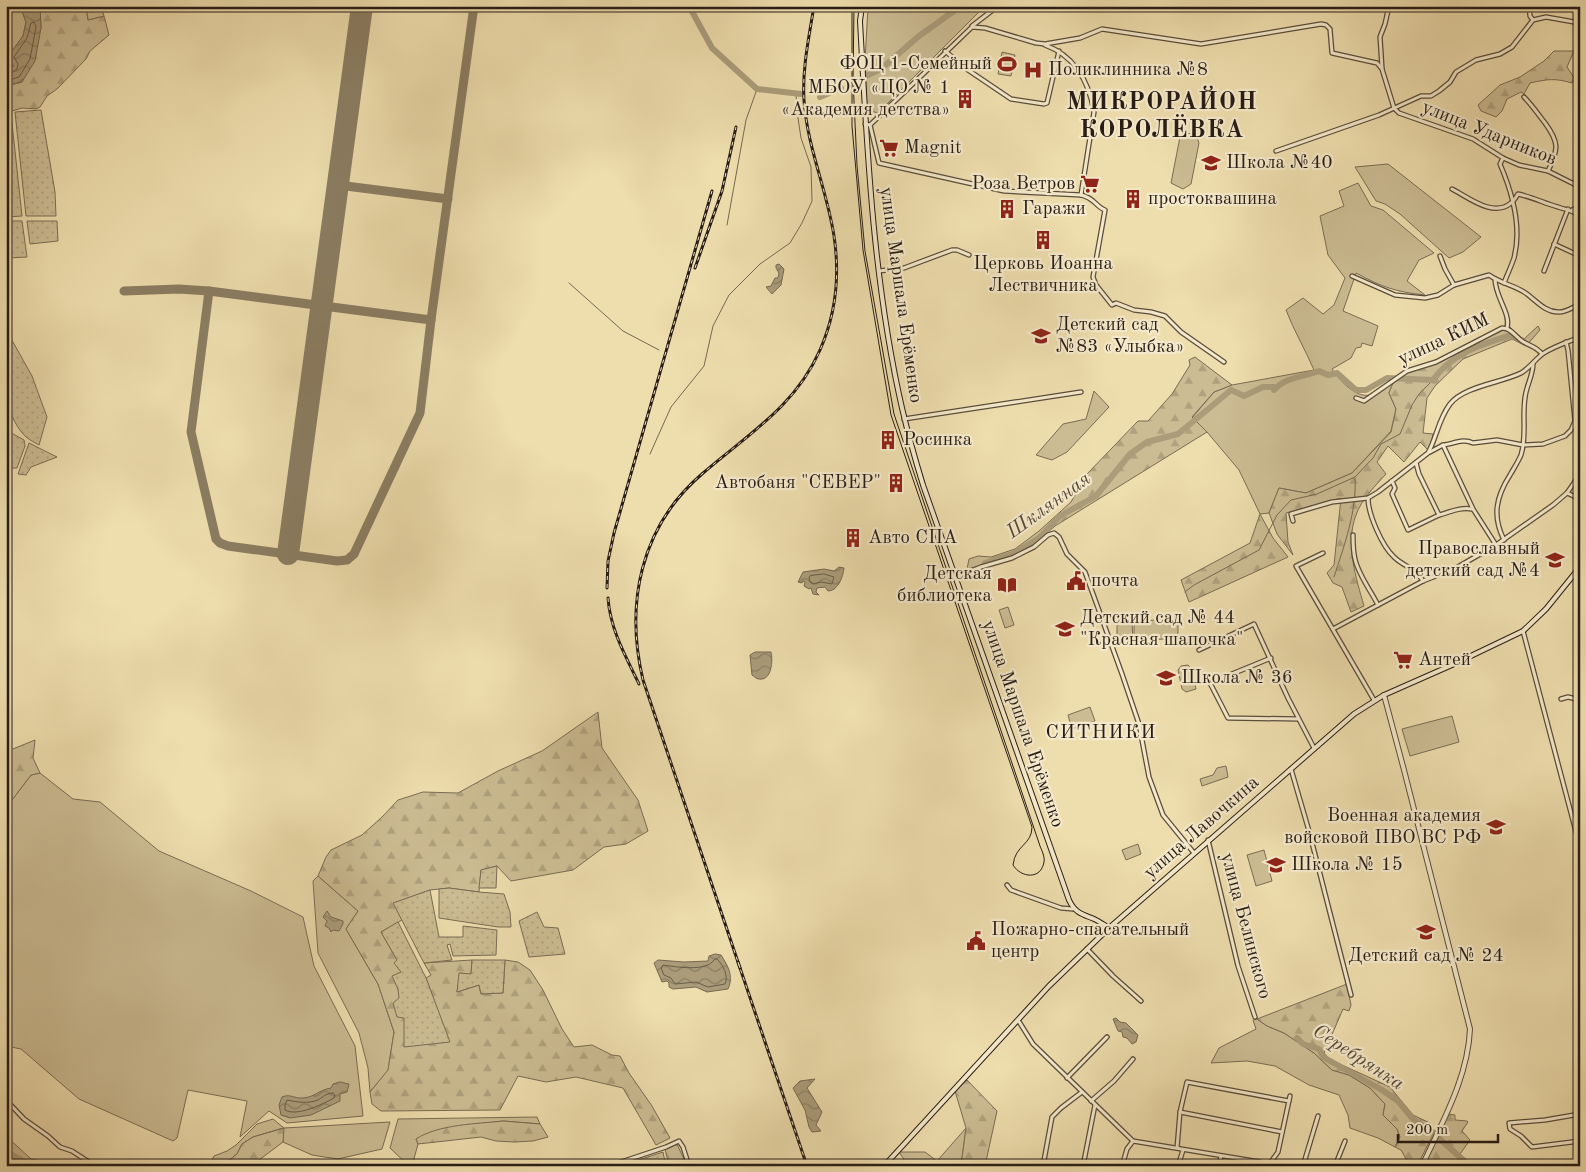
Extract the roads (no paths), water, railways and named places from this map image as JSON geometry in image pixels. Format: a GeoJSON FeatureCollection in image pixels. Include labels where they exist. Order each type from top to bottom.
{"type":"FeatureCollection","features":[{"type":"Feature","properties":{"kind":"main road","name":"улица Маршала Ерёменко"},"geometry":{"type":"LineString","coordinates":[[862,6],[860,21],[871,204],[886,327],[904,419],[923,485],[1023,760],[1073,909]]}},
{"type":"Feature","properties":{"kind":"main road","name":"улица Лавочкина"},"geometry":{"type":"LineString","coordinates":[[884,1166],[1049,986],[1087,949],[1314,748],[1354,714],[1374,700],[1456,664],[1523,631],[1546,609],[1580,567]]}},
{"type":"Feature","properties":{"kind":"main road"},"geometry":{"type":"LineString","coordinates":[[1384,695],[1470,1029],[1467,1059],[1455,1094],[1422,1166]]}},
{"type":"Feature","properties":{"kind":"main road"},"geometry":{"type":"LineString","coordinates":[[1073,909],[1081,915],[1109,928]]}},
{"type":"Feature","properties":{"kind":"street"},"geometry":{"type":"LineString","coordinates":[[998,6],[945,51],[867,125],[879,163],[1004,191],[1090,197],[1105,210],[1093,277],[1096,285],[1112,305],[1116,303],[1134,310],[1165,316],[1181,332],[1224,362]]}},
{"type":"Feature","properties":{"kind":"street"},"geometry":{"type":"LineString","coordinates":[[1388,6],[1385,24],[1380,37],[1382,69],[1394,108],[1421,96],[1431,96],[1450,82],[1456,72],[1476,60],[1500,54],[1512,47],[1533,20],[1546,17],[1580,23]]}},
{"type":"Feature","properties":{"kind":"street"},"geometry":{"type":"LineString","coordinates":[[1530,6],[1530,16],[1533,20]]}},
{"type":"Feature","properties":{"kind":"street"},"geometry":{"type":"LineString","coordinates":[[972,27],[985,28],[1036,44],[1080,38],[1102,29],[1201,44],[1321,24],[1330,29],[1332,53],[1377,63],[1382,69]]}},
{"type":"Feature","properties":{"kind":"street"},"geometry":{"type":"LineString","coordinates":[[1045,44],[1069,58],[1087,84],[1092,99],[1094,112],[1081,195]]}},
{"type":"Feature","properties":{"kind":"street"},"geometry":{"type":"LineString","coordinates":[[945,51],[968,70],[1011,99],[1044,104],[1047,103],[1059,51]]}},
{"type":"Feature","properties":{"kind":"street"},"geometry":{"type":"LineString","coordinates":[[1524,97],[1533,106],[1554,136],[1556,149],[1548,171]]}},
{"type":"Feature","properties":{"kind":"street","name":"улица Ударников"},"geometry":{"type":"LineString","coordinates":[[1276,151],[1358,123],[1394,108],[1399,113],[1473,139],[1503,158],[1520,165],[1548,171],[1580,188]]}},
{"type":"Feature","properties":{"kind":"street"},"geometry":{"type":"LineString","coordinates":[[1503,158],[1500,164],[1515,211],[1516,233],[1514,257],[1504,283]]}},
{"type":"Feature","properties":{"kind":"street"},"geometry":{"type":"LineString","coordinates":[[1452,188],[1482,206],[1501,208],[1512,203],[1518,194],[1570,209],[1580,216]]}},
{"type":"Feature","properties":{"kind":"street"},"geometry":{"type":"LineString","coordinates":[[1544,271],[1570,209],[1580,206]]}},
{"type":"Feature","properties":{"kind":"street"},"geometry":{"type":"LineString","coordinates":[[1554,244],[1580,256]]}},
{"type":"Feature","properties":{"kind":"street"},"geometry":{"type":"LineString","coordinates":[[879,270],[904,268],[952,250],[969,255]]}},
{"type":"Feature","properties":{"kind":"street"},"geometry":{"type":"LineString","coordinates":[[1440,256],[1454,285]]}},
{"type":"Feature","properties":{"kind":"street"},"geometry":{"type":"LineString","coordinates":[[1352,276],[1394,295],[1425,298],[1438,295],[1454,285],[1489,275],[1495,280],[1523,292],[1545,308],[1555,312],[1580,304]]}},
{"type":"Feature","properties":{"kind":"street"},"geometry":{"type":"LineString","coordinates":[[1495,280],[1495,290],[1509,321],[1507,328]]}},
{"type":"Feature","properties":{"kind":"street","name":"улица КИМ"},"geometry":{"type":"LineString","coordinates":[[1356,398],[1364,401],[1407,371],[1436,362],[1502,328],[1507,328],[1522,342],[1538,348],[1542,354]]}},
{"type":"Feature","properties":{"kind":"street"},"geometry":{"type":"LineString","coordinates":[[1428,453],[1432,446],[1437,425],[1455,398],[1520,373],[1533,364],[1542,354],[1580,337]]}},
{"type":"Feature","properties":{"kind":"street"},"geometry":{"type":"LineString","coordinates":[[1293,521],[1290,514],[1332,502],[1368,498],[1428,453],[1442,445],[1458,442],[1470,441],[1473,443],[1497,440],[1523,446],[1544,444],[1565,436],[1571,430],[1575,421],[1566,342]]}},
{"type":"Feature","properties":{"kind":"street"},"geometry":{"type":"LineString","coordinates":[[1504,540],[1496,518],[1500,491],[1518,462],[1523,446],[1524,398],[1533,372],[1533,364]]}},
{"type":"Feature","properties":{"kind":"street"},"geometry":{"type":"LineString","coordinates":[[904,419],[1082,392]]}},
{"type":"Feature","properties":{"kind":"street"},"geometry":{"type":"LineString","coordinates":[[1442,445],[1473,509],[1496,545]]}},
{"type":"Feature","properties":{"kind":"street"},"geometry":{"type":"LineString","coordinates":[[1416,463],[1419,474],[1439,515]]}},
{"type":"Feature","properties":{"kind":"street"},"geometry":{"type":"LineString","coordinates":[[1333,629],[1423,581],[1456,568],[1504,540],[1534,520],[1567,493],[1580,474]]}},
{"type":"Feature","properties":{"kind":"street"},"geometry":{"type":"LineString","coordinates":[[1392,481],[1395,488],[1392,494],[1408,530],[1439,515],[1464,508],[1473,509]]}},
{"type":"Feature","properties":{"kind":"street"},"geometry":{"type":"LineString","coordinates":[[1567,493],[1580,499]]}},
{"type":"Feature","properties":{"kind":"street"},"geometry":{"type":"LineString","coordinates":[[1368,498],[1370,514],[1389,551],[1395,558],[1419,573],[1423,581]]}},
{"type":"Feature","properties":{"kind":"street"},"geometry":{"type":"LineString","coordinates":[[956,577],[1012,558],[1034,547],[1048,535],[1054,533],[1059,538],[1068,554],[1085,572],[1087,577],[1136,716],[1149,777],[1164,815],[1194,853]]}},
{"type":"Feature","properties":{"kind":"street"},"geometry":{"type":"LineString","coordinates":[[1353,535],[1355,560],[1361,576],[1378,605]]}},
{"type":"Feature","properties":{"kind":"street"},"geometry":{"type":"LineString","coordinates":[[1322,553],[1296,566],[1374,700]]}},
{"type":"Feature","properties":{"kind":"street"},"geometry":{"type":"LineString","coordinates":[[1199,650],[1254,624],[1298,719],[1314,748]]}},
{"type":"Feature","properties":{"kind":"street"},"geometry":{"type":"LineString","coordinates":[[1523,631],[1580,847]]}},
{"type":"Feature","properties":{"kind":"street"},"geometry":{"type":"LineString","coordinates":[[1271,658],[1210,683],[1228,718],[1298,719]]}},
{"type":"Feature","properties":{"kind":"street"},"geometry":{"type":"LineString","coordinates":[[1561,699],[1568,697],[1580,700]]}},
{"type":"Feature","properties":{"kind":"street"},"geometry":{"type":"LineString","coordinates":[[1291,769],[1351,995]]}},
{"type":"Feature","properties":{"kind":"street","name":"улица Белинского"},"geometry":{"type":"LineString","coordinates":[[1208,840],[1238,966],[1255,1018]]}},
{"type":"Feature","properties":{"kind":"street"},"geometry":{"type":"LineString","coordinates":[[1008,885],[1011,890],[1061,908],[1073,909]]}},
{"type":"Feature","properties":{"kind":"street"},"geometry":{"type":"LineString","coordinates":[[1087,949],[1141,1001]]}},
{"type":"Feature","properties":{"kind":"street"},"geometry":{"type":"LineString","coordinates":[[1580,1017],[1580,1084]]}},
{"type":"Feature","properties":{"kind":"street"},"geometry":{"type":"LineString","coordinates":[[1018,1020],[1033,1044],[1134,1141],[1268,1166],[1278,1152],[1290,1096]]}},
{"type":"Feature","properties":{"kind":"street"},"geometry":{"type":"LineString","coordinates":[[1067,1078],[1107,1037]]}},
{"type":"Feature","properties":{"kind":"street"},"geometry":{"type":"LineString","coordinates":[[1091,1101],[1114,1081],[1133,1058]]}},
{"type":"Feature","properties":{"kind":"street"},"geometry":{"type":"LineString","coordinates":[[1176,1148],[1180,1112],[1187,1082],[1289,1101]]}},
{"type":"Feature","properties":{"kind":"street"},"geometry":{"type":"LineString","coordinates":[[1043,1166],[1052,1117],[1082,1092]]}},
{"type":"Feature","properties":{"kind":"street"},"geometry":{"type":"LineString","coordinates":[[6,1100],[24,1119],[60,1147],[95,1166]]}},
{"type":"Feature","properties":{"kind":"street"},"geometry":{"type":"LineString","coordinates":[[1083,1166],[1095,1105]]}},
{"type":"Feature","properties":{"kind":"street"},"geometry":{"type":"LineString","coordinates":[[1180,1112],[1282,1132]]}},
{"type":"Feature","properties":{"kind":"street"},"geometry":{"type":"LineString","coordinates":[[1580,1114],[1545,1120],[1509,1123],[1510,1130],[1521,1136],[1532,1147],[1580,1141]]}},
{"type":"Feature","properties":{"kind":"street"},"geometry":{"type":"LineString","coordinates":[[1303,1166],[1318,1116]]}},
{"type":"Feature","properties":{"kind":"street"},"geometry":{"type":"LineString","coordinates":[[608,1166],[666,1147],[678,1141],[683,1146],[690,1166]]}},
{"type":"Feature","properties":{"kind":"street"},"geometry":{"type":"LineString","coordinates":[[1122,1166],[1127,1149],[1134,1141]]}},
{"type":"Feature","properties":{"kind":"street"},"geometry":{"type":"LineString","coordinates":[[1335,1166],[1345,1141]]}},
{"type":"Feature","properties":{"kind":"street"},"geometry":{"type":"LineString","coordinates":[[1178,1166],[1184,1149]]}},
{"type":"Feature","properties":{"kind":"street"},"geometry":{"type":"LineString","coordinates":[[1219,1166],[1221,1156]]}},
{"type":"Feature","properties":{"kind":"water"},"geometry":{"type":"Polygon","coordinates":[[[20,6],[40,6],[41,28],[35,61],[22,82],[6,86],[6,67],[14,66],[7,58],[23,36],[26,22],[20,6]]]}},
{"type":"Feature","properties":{"kind":"water"},"geometry":{"type":"Polygon","coordinates":[[[779,264],[784,269],[781,285],[772,294],[766,287],[771,286],[775,278],[778,278],[779,273],[776,265],[779,264]]]}},
{"type":"Feature","properties":{"kind":"water"},"geometry":{"type":"Polygon","coordinates":[[[839,567],[844,568],[841,579],[835,589],[828,591],[825,587],[817,588],[816,592],[819,595],[813,594],[811,588],[809,589],[804,586],[805,582],[798,582],[803,572],[824,569],[834,571],[839,567]]]}},
{"type":"Feature","properties":{"kind":"water"},"geometry":{"type":"Polygon","coordinates":[[[755,652],[771,652],[771,669],[767,677],[763,679],[758,679],[752,675],[750,655],[755,652]]]}},
{"type":"Feature","properties":{"kind":"water"},"geometry":{"type":"Polygon","coordinates":[[[327,911],[331,917],[343,921],[339,931],[333,930],[331,932],[325,926],[327,921],[323,917],[327,911]]]}},
{"type":"Feature","properties":{"kind":"water"},"geometry":{"type":"Polygon","coordinates":[[[721,955],[728,967],[730,984],[728,989],[707,992],[696,987],[673,989],[669,987],[667,981],[662,982],[654,963],[658,960],[708,961],[709,956],[721,955]]]}},
{"type":"Feature","properties":{"kind":"water"},"geometry":{"type":"Polygon","coordinates":[[[1116,1018],[1120,1022],[1126,1023],[1138,1035],[1136,1042],[1132,1044],[1127,1038],[1123,1037],[1122,1032],[1118,1031],[1113,1019],[1116,1018]]]}},
{"type":"Feature","properties":{"kind":"water"},"geometry":{"type":"Polygon","coordinates":[[[815,1079],[807,1088],[822,1112],[816,1125],[821,1131],[812,1132],[805,1110],[793,1088],[800,1081],[815,1079]]]}},
{"type":"Feature","properties":{"kind":"water"},"geometry":{"type":"Polygon","coordinates":[[[340,1082],[349,1084],[347,1092],[340,1094],[340,1101],[311,1115],[290,1118],[281,1115],[279,1105],[282,1097],[308,1097],[331,1088],[333,1084],[340,1082]]]}},
{"type":"Feature","properties":{"kind":"waterway"},"geometry":{"type":"LineString","coordinates":[[689,6],[712,48],[757,89],[801,94]]}},
{"type":"Feature","properties":{"kind":"waterway"},"geometry":{"type":"LineString","coordinates":[[866,76],[881,69],[919,36],[961,6]]}},
{"type":"Feature","properties":{"kind":"waterway"},"geometry":{"type":"LineString","coordinates":[[820,97],[841,88]]}},
{"type":"Feature","properties":{"kind":"waterway"},"geometry":{"type":"LineString","coordinates":[[727,225],[746,120],[757,89]]}},
{"type":"Feature","properties":{"kind":"waterway"},"geometry":{"type":"LineString","coordinates":[[650,454],[671,407],[704,366],[713,326],[729,295],[760,264],[790,243],[812,201],[811,167],[801,138],[796,94]]}},
{"type":"Feature","properties":{"kind":"waterway"},"geometry":{"type":"LineString","coordinates":[[569,283],[623,331],[659,350]]}},
{"type":"Feature","properties":{"kind":"waterway","name":"Шклянная"},"geometry":{"type":"LineString","coordinates":[[985,563],[1015,553],[1039,538],[1060,516],[1096,496],[1130,454],[1147,442],[1178,434],[1231,390],[1244,396],[1263,387],[1274,387],[1274,390],[1284,382],[1319,371],[1328,375],[1337,373],[1356,390],[1366,390],[1387,378],[1433,380],[1449,363],[1468,351],[1511,335],[1523,341]]}},
{"type":"Feature","properties":{"kind":"waterway"},"geometry":{"type":"LineString","coordinates":[[1185,592],[1194,585],[1259,550],[1277,515],[1291,500],[1317,494],[1355,477],[1373,458],[1381,444],[1400,434],[1412,405],[1419,394],[1433,380]]}},
{"type":"Feature","properties":{"kind":"waterway"},"geometry":{"type":"LineString","coordinates":[[1334,577],[1352,516],[1355,478]]}},
{"type":"Feature","properties":{"kind":"waterway","name":"Серебрянка"},"geometry":{"type":"LineString","coordinates":[[1297,1038],[1303,1044],[1319,1049],[1323,1057],[1398,1101],[1413,1119],[1433,1133],[1470,1166]]}},
{"type":"Feature","properties":{"kind":"waterway"},"geometry":{"type":"LineString","coordinates":[[6,1152],[33,1166]]}},
{"type":"Feature","properties":{"kind":"tram line"},"geometry":{"type":"LineString","coordinates":[[852,6],[852,126],[863,250],[891,415],[1032,827],[1029,838],[1014,858],[1013,865],[1021,873],[1026,875],[1035,874],[1042,868],[1043,854],[894,414],[865,251],[857,165],[853,80],[854,6]]}},
{"type":"Feature","properties":{"kind":"railway"},"geometry":{"type":"LineString","coordinates":[[740,968],[643,680],[638,652],[637,595],[642,568],[651,542],[664,518],[681,495],[702,474],[753,433],[784,404],[810,370],[830,323],[835,294],[836,251],[831,219],[809,135],[804,100],[805,65],[814,6]]}},
{"type":"Feature","properties":{"kind":"railway"},"geometry":{"type":"LineString","coordinates":[[695,268],[722,191],[736,127]]}},
{"type":"Feature","properties":{"kind":"railway"},"geometry":{"type":"LineString","coordinates":[[607,588],[608,561],[614,533],[712,191]]}},
{"type":"Feature","properties":{"kind":"railway"},"geometry":{"type":"LineString","coordinates":[[608,598],[615,632],[639,684]]}},
{"type":"Feature","properties":{"kind":"railway"},"geometry":{"type":"LineString","coordinates":[[738,962],[807,1166]]}},
{"type":"Feature","properties":{"kind":"place","name":"ФОЦ 1-Семейный"},"geometry":{"type":"Point","coordinates":[1007,64]}},
{"type":"Feature","properties":{"kind":"place","name":"Поликлинника №8"},"geometry":{"type":"Point","coordinates":[1033,70]}},
{"type":"Feature","properties":{"kind":"place","name":"МБОУ «ЦО № 1 «Академия детства»"},"geometry":{"type":"Point","coordinates":[965,99]}},
{"type":"Feature","properties":{"kind":"place","name":"Magnit"},"geometry":{"type":"Point","coordinates":[889,148]}},
{"type":"Feature","properties":{"kind":"place","name":"Школа №40"},"geometry":{"type":"Point","coordinates":[1211,163]}},
{"type":"Feature","properties":{"kind":"place","name":"Роза Ветров"},"geometry":{"type":"Point","coordinates":[1090,184]}},
{"type":"Feature","properties":{"kind":"place","name":"простоквашина"},"geometry":{"type":"Point","coordinates":[1133,199]}},
{"type":"Feature","properties":{"kind":"place","name":"Гаражи"},"geometry":{"type":"Point","coordinates":[1007,209]}},
{"type":"Feature","properties":{"kind":"place","name":"Церковь Иоанна Лествичника"},"geometry":{"type":"Point","coordinates":[1043,240]}},
{"type":"Feature","properties":{"kind":"place","name":"Детский сад №83 «Улыбка»"},"geometry":{"type":"Point","coordinates":[1041,336]}},
{"type":"Feature","properties":{"kind":"place","name":"Росинка"},"geometry":{"type":"Point","coordinates":[888,440]}},
{"type":"Feature","properties":{"kind":"place","name":"Автобаня \"СЕВЕР\""},"geometry":{"type":"Point","coordinates":[896,483]}},
{"type":"Feature","properties":{"kind":"place","name":"Авто СПА"},"geometry":{"type":"Point","coordinates":[853,538]}},
{"type":"Feature","properties":{"kind":"place","name":"Православный детский сад №4"},"geometry":{"type":"Point","coordinates":[1555,560]}},
{"type":"Feature","properties":{"kind":"place","name":"почта"},"geometry":{"type":"Point","coordinates":[1076,581]}},
{"type":"Feature","properties":{"kind":"place","name":"Детская библиотека"},"geometry":{"type":"Point","coordinates":[1007,585]}},
{"type":"Feature","properties":{"kind":"place","name":"Детский сад № 44 \"Красная шапочка\""},"geometry":{"type":"Point","coordinates":[1065,629]}},
{"type":"Feature","properties":{"kind":"place","name":"Антей"},"geometry":{"type":"Point","coordinates":[1403,660]}},
{"type":"Feature","properties":{"kind":"place","name":"Школа № 36"},"geometry":{"type":"Point","coordinates":[1166,678]}},
{"type":"Feature","properties":{"kind":"place","name":"Военная академия войсковой ПВО ВС РФ"},"geometry":{"type":"Point","coordinates":[1496,827]}},
{"type":"Feature","properties":{"kind":"place","name":"Школа № 15"},"geometry":{"type":"Point","coordinates":[1276,865]}},
{"type":"Feature","properties":{"kind":"place","name":"Детский сад № 24"},"geometry":{"type":"Point","coordinates":[1426,932]}},
{"type":"Feature","properties":{"kind":"place","name":"Пожарно-спасательный центр"},"geometry":{"type":"Point","coordinates":[976,941]}},
{"type":"Feature","properties":{"kind":"district","name":"МИКРОРАЙОН КОРОЛЁВКА"},"geometry":{"type":"Point","coordinates":[1162,117]}},
{"type":"Feature","properties":{"kind":"district","name":"СИТНИКИ"},"geometry":{"type":"Point","coordinates":[1101,733]}}]}
